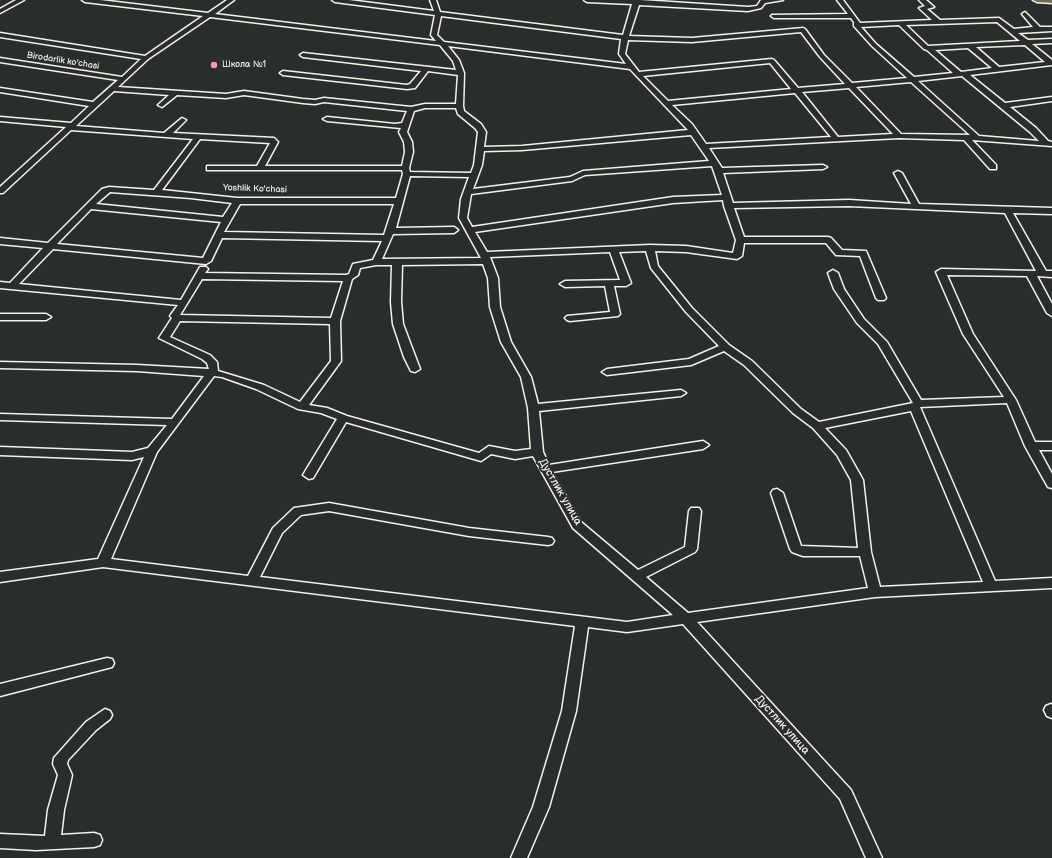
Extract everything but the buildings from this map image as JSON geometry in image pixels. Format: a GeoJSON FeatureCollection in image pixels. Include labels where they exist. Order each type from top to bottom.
{"type":"FeatureCollection","features":[{"type":"Feature","properties":{"kind":"main road"},"geometry":{"type":"LineString","coordinates":[[1037,0],[1052,1]]}},
{"type":"Feature","properties":{"kind":"street"},"geometry":{"type":"LineString","coordinates":[[1,9],[21,0]]}},
{"type":"Feature","properties":{"kind":"street"},"geometry":{"type":"LineString","coordinates":[[85,0],[445,46],[632,67]]}},
{"type":"Feature","properties":{"kind":"street"},"geometry":{"type":"LineString","coordinates":[[0,191],[146,58],[231,0]]}},
{"type":"Feature","properties":{"kind":"street"},"geometry":{"type":"LineString","coordinates":[[335,0],[626,37],[692,40],[803,30],[822,56],[899,136]]}},
{"type":"Feature","properties":{"kind":"street"},"geometry":{"type":"LineString","coordinates":[[113,89],[226,96],[244,93],[303,101],[315,102],[324,100],[411,109],[425,106],[459,106],[462,78],[461,73],[456,60],[434,35],[438,14],[433,0]]}},
{"type":"Feature","properties":{"kind":"street"},"geometry":{"type":"LineString","coordinates":[[587,0],[637,1],[748,9],[759,7],[763,1],[780,0]]}},
{"type":"Feature","properties":{"kind":"street"},"geometry":{"type":"LineString","coordinates":[[840,0],[856,22],[856,25],[874,45],[914,79],[977,138]]}},
{"type":"Feature","properties":{"kind":"street"},"geometry":{"type":"LineString","coordinates":[[922,0],[931,7],[922,8],[937,21]]}},
{"type":"Feature","properties":{"kind":"street"},"geometry":{"type":"LineString","coordinates":[[200,276],[348,278],[353,275],[356,266],[376,262],[485,258],[650,248],[686,249],[737,256],[740,240],[714,162],[694,132],[637,74],[622,54],[637,1]]}},
{"type":"Feature","properties":{"kind":"street"},"geometry":{"type":"LineString","coordinates":[[1025,14],[1038,29]]}},
{"type":"Feature","properties":{"kind":"street"},"geometry":{"type":"LineString","coordinates":[[774,16],[852,16]]}},
{"type":"Feature","properties":{"kind":"street"},"geometry":{"type":"LineString","coordinates":[[856,25],[999,20],[1051,63]]}},
{"type":"Feature","properties":{"kind":"street"},"geometry":{"type":"LineString","coordinates":[[900,23],[926,48],[929,48],[1049,144]]}},
{"type":"Feature","properties":{"kind":"street"},"geometry":{"type":"LineString","coordinates":[[1013,31],[1052,29]]}},
{"type":"Feature","properties":{"kind":"street"},"geometry":{"type":"LineString","coordinates":[[0,35],[146,58]]}},
{"type":"Feature","properties":{"kind":"street"},"geometry":{"type":"LineString","coordinates":[[929,48],[1052,41]]}},
{"type":"Feature","properties":{"kind":"street"},"geometry":{"type":"LineString","coordinates":[[969,46],[997,69]]}},
{"type":"Feature","properties":{"kind":"street"},"geometry":{"type":"LineString","coordinates":[[303,55],[461,73]]}},
{"type":"Feature","properties":{"kind":"street","name":"Birodarlik ko'chasi"},"geometry":{"type":"LineString","coordinates":[[0,60],[124,79]]}},
{"type":"Feature","properties":{"kind":"street"},"geometry":{"type":"LineString","coordinates":[[637,74],[772,61],[837,140]]}},
{"type":"Feature","properties":{"kind":"street"},"geometry":{"type":"LineString","coordinates":[[665,103],[914,79],[1051,63]]}},
{"type":"Feature","properties":{"kind":"street"},"geometry":{"type":"LineString","coordinates":[[283,73],[407,87],[412,86],[425,70]]}},
{"type":"Feature","properties":{"kind":"street"},"geometry":{"type":"LineString","coordinates":[[0,90],[95,105]]}},
{"type":"Feature","properties":{"kind":"street"},"geometry":{"type":"LineString","coordinates":[[162,105],[175,93]]}},
{"type":"Feature","properties":{"kind":"street"},"geometry":{"type":"LineString","coordinates":[[1003,106],[1052,99]]}},
{"type":"Feature","properties":{"kind":"street","name":"Дустлик улица"},"geometry":{"type":"LineString","coordinates":[[459,106],[461,112],[478,126],[482,132],[478,165],[465,199],[463,218],[485,258],[493,278],[495,307],[506,342],[526,377],[534,408],[537,452],[545,469],[577,525],[685,618],[846,796],[874,858]]}},
{"type":"Feature","properties":{"kind":"street"},"geometry":{"type":"LineString","coordinates":[[376,262],[388,235],[400,201],[409,152],[408,142],[403,132],[404,125],[411,109]]}},
{"type":"Feature","properties":{"kind":"street"},"geometry":{"type":"LineString","coordinates":[[0,119],[166,136],[271,140],[274,142],[261,165],[262,168]]}},
{"type":"Feature","properties":{"kind":"street"},"geometry":{"type":"LineString","coordinates":[[327,119],[395,126],[404,125]]}},
{"type":"Feature","properties":{"kind":"street"},"geometry":{"type":"LineString","coordinates":[[166,136],[182,120]]}},
{"type":"Feature","properties":{"kind":"street"},"geometry":{"type":"LineString","coordinates":[[479,149],[522,148],[694,132]]}},
{"type":"Feature","properties":{"kind":"street"},"geometry":{"type":"LineString","coordinates":[[704,146],[899,136],[977,138],[1049,144]]}},
{"type":"Feature","properties":{"kind":"street"},"geometry":{"type":"LineString","coordinates":[[157,192],[197,138]]}},
{"type":"Feature","properties":{"kind":"street"},"geometry":{"type":"LineString","coordinates":[[966,138],[993,167]]}},
{"type":"Feature","properties":{"kind":"street"},"geometry":{"type":"LineString","coordinates":[[468,192],[572,180],[583,173],[714,162]]}},
{"type":"Feature","properties":{"kind":"street"},"geometry":{"type":"LineString","coordinates":[[718,171],[823,167]]}},
{"type":"Feature","properties":{"kind":"street"},"geometry":{"type":"LineString","coordinates":[[210,168],[406,171],[475,175]]}},
{"type":"Feature","properties":{"kind":"street"},"geometry":{"type":"LineString","coordinates":[[898,173],[916,206]]}},
{"type":"Feature","properties":{"kind":"street","name":"Yoshlik Ko'chasi"},"geometry":{"type":"LineString","coordinates":[[89,206],[104,191],[110,189],[237,200],[400,201]]}},
{"type":"Feature","properties":{"kind":"street"},"geometry":{"type":"LineString","coordinates":[[470,230],[673,200],[725,197]]}},
{"type":"Feature","properties":{"kind":"street"},"geometry":{"type":"LineString","coordinates":[[103,563],[152,451],[209,377],[214,366],[206,357],[164,338],[177,318],[175,316],[200,276],[237,200]]}},
{"type":"Feature","properties":{"kind":"street"},"geometry":{"type":"LineString","coordinates":[[728,206],[850,203],[916,206],[954,210],[1052,211]]}},
{"type":"Feature","properties":{"kind":"street"},"geometry":{"type":"LineString","coordinates":[[12,286],[89,206],[226,220]]}},
{"type":"Feature","properties":{"kind":"street"},"geometry":{"type":"LineString","coordinates":[[1008,211],[1047,274]]}},
{"type":"Feature","properties":{"kind":"street"},"geometry":{"type":"LineString","coordinates":[[219,235],[388,235],[454,230]]}},
{"type":"Feature","properties":{"kind":"street"},"geometry":{"type":"LineString","coordinates":[[740,240],[828,240],[839,253],[863,253],[881,298]]}},
{"type":"Feature","properties":{"kind":"street"},"geometry":{"type":"LineString","coordinates":[[0,241],[206,261]]}},
{"type":"Feature","properties":{"kind":"street"},"geometry":{"type":"LineString","coordinates":[[650,248],[654,266],[689,310],[725,347],[748,363],[798,411],[817,426],[842,453],[857,480],[866,552],[875,592]]}},
{"type":"Feature","properties":{"kind":"street"},"geometry":{"type":"LineString","coordinates":[[565,284],[626,283],[614,250]]}},
{"type":"Feature","properties":{"kind":"street"},"geometry":{"type":"LineString","coordinates":[[397,262],[396,302],[398,324],[409,357],[416,369]]}},
{"type":"Feature","properties":{"kind":"street"},"geometry":{"type":"LineString","coordinates":[[1047,274],[941,272],[968,334],[1011,400],[1031,446],[1052,484]]}},
{"type":"Feature","properties":{"kind":"street"},"geometry":{"type":"LineString","coordinates":[[833,273],[843,296],[860,321],[882,342],[916,405],[991,586]]}},
{"type":"Feature","properties":{"kind":"street"},"geometry":{"type":"LineString","coordinates":[[1030,273],[1052,313]]}},
{"type":"Feature","properties":{"kind":"street"},"geometry":{"type":"LineString","coordinates":[[302,407],[325,378],[336,361],[335,321],[348,278]]}},
{"type":"Feature","properties":{"kind":"street"},"geometry":{"type":"LineString","coordinates":[[570,318],[615,314],[610,284]]}},
{"type":"Feature","properties":{"kind":"street"},"geometry":{"type":"LineString","coordinates":[[0,285],[184,303]]}},
{"type":"Feature","properties":{"kind":"street"},"geometry":{"type":"LineString","coordinates":[[0,317],[46,318]]}},
{"type":"Feature","properties":{"kind":"street"},"geometry":{"type":"LineString","coordinates":[[177,318],[335,321]]}},
{"type":"Feature","properties":{"kind":"street"},"geometry":{"type":"LineString","coordinates":[[607,372],[691,362],[725,347]]}},
{"type":"Feature","properties":{"kind":"street"},"geometry":{"type":"LineString","coordinates":[[0,365],[137,368],[211,372],[222,374],[260,387],[302,407],[323,410],[343,418],[480,457],[489,450],[516,455],[537,452]]}},
{"type":"Feature","properties":{"kind":"street"},"geometry":{"type":"LineString","coordinates":[[534,408],[681,393]]}},
{"type":"Feature","properties":{"kind":"street"},"geometry":{"type":"LineString","coordinates":[[817,426],[916,405],[1011,400]]}},
{"type":"Feature","properties":{"kind":"street"},"geometry":{"type":"LineString","coordinates":[[0,417],[174,422]]}},
{"type":"Feature","properties":{"kind":"street"},"geometry":{"type":"LineString","coordinates":[[309,475],[343,418]]}},
{"type":"Feature","properties":{"kind":"street"},"geometry":{"type":"LineString","coordinates":[[545,469],[702,445]]}},
{"type":"Feature","properties":{"kind":"street"},"geometry":{"type":"LineString","coordinates":[[1031,446],[1052,446]]}},
{"type":"Feature","properties":{"kind":"street"},"geometry":{"type":"LineString","coordinates":[[0,451],[132,456],[152,451]]}},
{"type":"Feature","properties":{"kind":"street"},"geometry":{"type":"LineString","coordinates":[[777,493],[796,548],[803,552],[866,552]]}},
{"type":"Feature","properties":{"kind":"street"},"geometry":{"type":"LineString","coordinates":[[252,580],[277,531],[298,511],[336,508],[469,532],[548,541]]}},
{"type":"Feature","properties":{"kind":"street"},"geometry":{"type":"LineString","coordinates":[[638,576],[691,549],[695,512]]}},
{"type":"Feature","properties":{"kind":"street"},"geometry":{"type":"LineString","coordinates":[[0,577],[103,563],[627,627],[875,592],[1052,583]]}},
{"type":"Feature","properties":{"kind":"street"},"geometry":{"type":"LineString","coordinates":[[519,858],[541,807],[569,711],[582,622]]}},
{"type":"Feature","properties":{"kind":"street"},"geometry":{"type":"LineString","coordinates":[[0,690],[107,663]]}},
{"type":"Feature","properties":{"kind":"street"},"geometry":{"type":"LineString","coordinates":[[52,842],[56,810],[65,775],[60,764],[61,758],[91,726],[105,715]]}},
{"type":"Feature","properties":{"kind":"street"},"geometry":{"type":"LineString","coordinates":[[0,841],[52,842],[94,840]]}},
{"type":"Feature","properties":{"kind":"place","name":"Школа №1"},"geometry":{"type":"Point","coordinates":[214,65]}}]}
